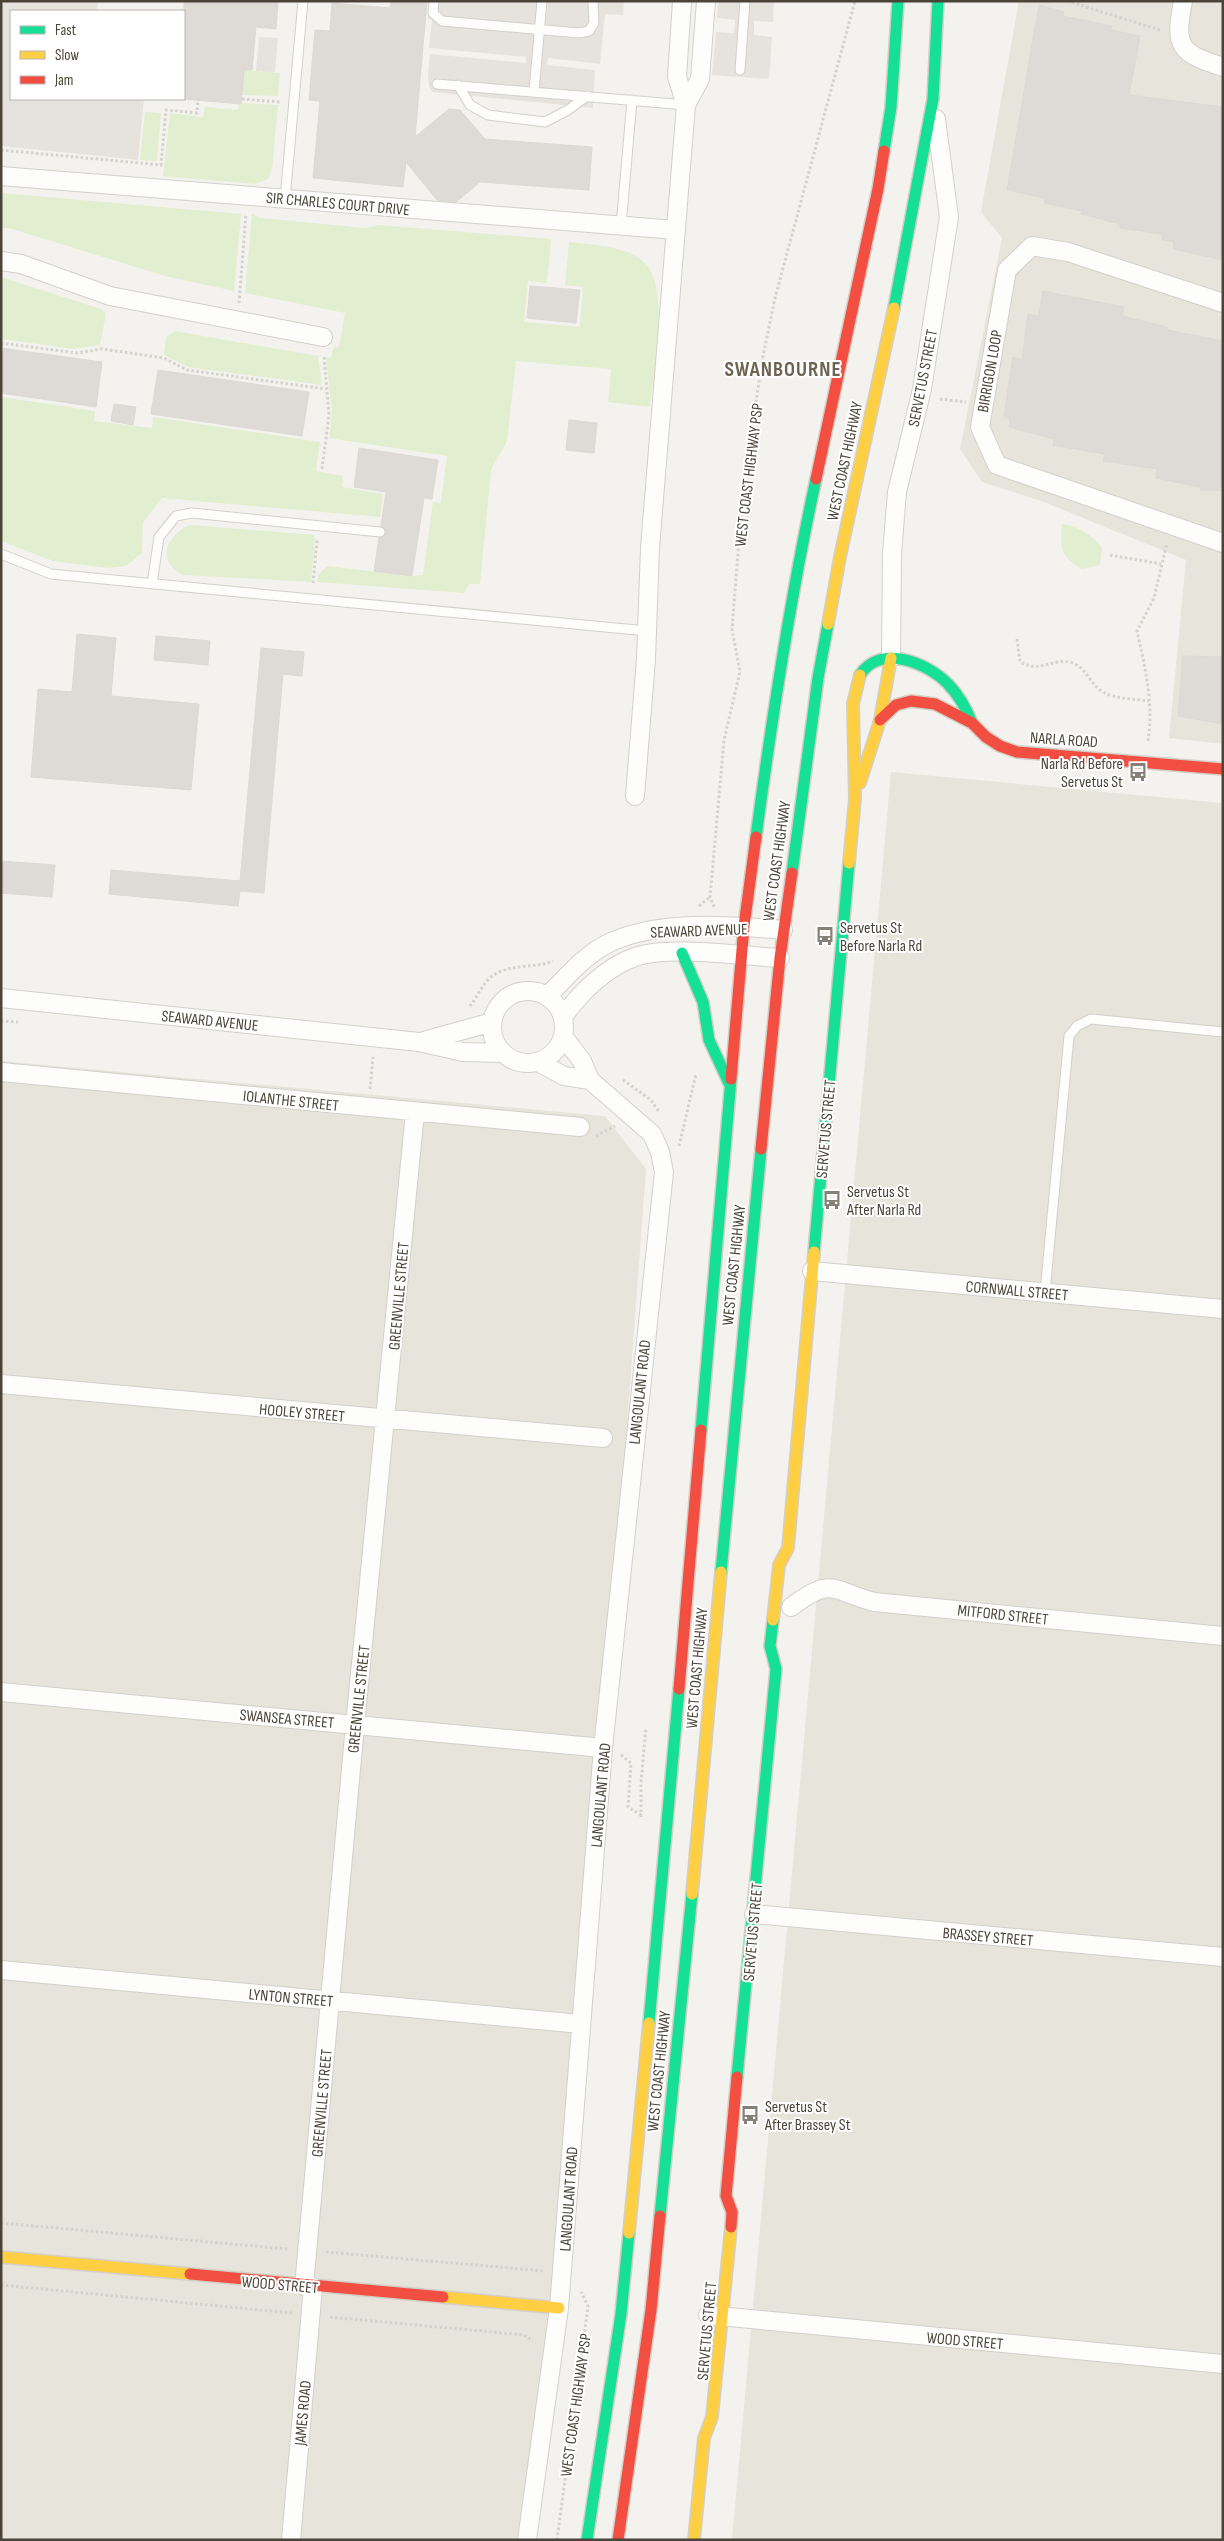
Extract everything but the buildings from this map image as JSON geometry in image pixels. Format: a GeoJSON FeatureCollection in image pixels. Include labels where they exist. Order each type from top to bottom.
{"type":"FeatureCollection","features":[{"type":"Feature","properties":{"kind":"main road","name":"WEST COAST HIGHWAY"},"geometry":{"type":"LineString","coordinates":[[587,2540],[622,2295],[667,1834],[744,926],[772,713],[799,558],[878,189],[891,107],[898,1]]}},
{"type":"Feature","properties":{"kind":"main road","name":"WEST COAST HIGHWAY"},"geometry":{"type":"LineString","coordinates":[[618,2540],[650,2310],[701,1810],[731,1454],[783,930],[818,678],[840,557],[902,270],[933,99],[938,1]]}},
{"type":"Feature","properties":{"kind":"main road","name":"SERVETUS STREET"},"geometry":{"type":"LineString","coordinates":[[694,2540],[704,2438],[712,2417],[711,2315],[732,2212],[726,2196],[776,1668],[770,1646],[779,1565],[788,1548],[855,799],[853,727],[856,687],[865,665],[874,660],[890,658],[880,720],[855,799]]}},
{"type":"Feature","properties":{"kind":"main road","name":"NARLA ROAD"},"geometry":{"type":"LineString","coordinates":[[890,658],[918,665],[936,674],[965,704],[972,723]]}},
{"type":"Feature","properties":{"kind":"main road","name":"NARLA ROAD"},"geometry":{"type":"LineString","coordinates":[[880,720],[896,705],[911,700],[935,704],[972,723],[986,737],[1000,746],[1016,752],[1223,769]]}},
{"type":"Feature","properties":{"kind":"main road"},"geometry":{"type":"LineString","coordinates":[[682,953],[703,1002],[709,1040],[730,1084]]}},
{"type":"Feature","properties":{"kind":"main road","name":"SERVETUS STREET"},"geometry":{"type":"LineString","coordinates":[[788,1548],[795,1566]]}},
{"type":"Feature","properties":{"kind":"main road","name":"SERVETUS STREET"},"geometry":{"type":"LineString","coordinates":[[776,1668],[783,1654]]}},
{"type":"Feature","properties":{"kind":"main road","name":"SERVETUS STREET"},"geometry":{"type":"LineString","coordinates":[[717,2210],[726,2196]]}},
{"type":"Feature","properties":{"kind":"main road","name":"WOOD STREET"},"geometry":{"type":"LineString","coordinates":[[1,2257],[308,2287],[559,2308]]}},
{"type":"Feature","properties":{"kind":"main road","name":"SERVETUS STREET"},"geometry":{"type":"LineString","coordinates":[[698,2418],[704,2438]]}},
{"type":"Feature","properties":{"kind":"street"},"geometry":{"type":"LineString","coordinates":[[635,796],[647,631],[650,548],[686,105],[677,77],[682,1]]}},
{"type":"Feature","properties":{"kind":"street"},"geometry":{"type":"LineString","coordinates":[[686,105],[700,79],[706,1]]}},
{"type":"Feature","properties":{"kind":"street"},"geometry":{"type":"LineString","coordinates":[[1183,1],[1177,31],[1184,49],[1199,60],[1223,67]]}},
{"type":"Feature","properties":{"kind":"street","name":"SERVETUS STREET"},"geometry":{"type":"LineString","coordinates":[[890,658],[892,554],[897,492],[922,389],[949,217],[933,99]]}},
{"type":"Feature","properties":{"kind":"street","name":"SIR CHARLES COURT DRIVE"},"geometry":{"type":"LineString","coordinates":[[1,176],[676,230]]}},
{"type":"Feature","properties":{"kind":"street","name":"BIRRIGON LOOP"},"geometry":{"type":"LineString","coordinates":[[1223,303],[1068,252],[1032,246],[1007,270],[980,427],[997,465],[1223,543]]}},
{"type":"Feature","properties":{"kind":"street"},"geometry":{"type":"LineString","coordinates":[[1,261],[21,264],[110,296],[322,337]]}},
{"type":"Feature","properties":{"kind":"street","name":"SEAWARD AVENUE"},"geometry":{"type":"LineString","coordinates":[[547,996],[580,964],[604,945],[638,933],[670,929],[744,926],[783,930]]}},
{"type":"Feature","properties":{"kind":"street","name":"SEAWARD AVENUE"},"geometry":{"type":"LineString","coordinates":[[563,1017],[578,996],[612,970],[634,957],[657,952],[780,958]]}},
{"type":"Feature","properties":{"kind":"street"},"geometry":{"type":"LineString","coordinates":[[538,1062],[549,1056],[558,1047],[563,1036],[563,1017],[557,1005],[547,996],[530,991],[513,994],[503,1001],[496,1010],[492,1022],[494,1039],[503,1053],[519,1062],[538,1062],[564,1076],[590,1080]]}},
{"type":"Feature","properties":{"kind":"street","name":"SEAWARD AVENUE"},"geometry":{"type":"LineString","coordinates":[[1,998],[419,1042],[464,1052],[503,1053]]}},
{"type":"Feature","properties":{"kind":"street","name":"SEAWARD AVENUE"},"geometry":{"type":"LineString","coordinates":[[419,1042],[459,1033],[492,1022]]}},
{"type":"Feature","properties":{"kind":"street","name":"LANGOULANT ROAD"},"geometry":{"type":"LineString","coordinates":[[527,2540],[559,2308],[603,1748],[664,1172],[660,1152],[652,1134],[590,1080],[582,1061],[563,1036]]}},
{"type":"Feature","properties":{"kind":"street","name":"IOLANTHE STREET"},"geometry":{"type":"LineString","coordinates":[[1,1072],[580,1126]]}},
{"type":"Feature","properties":{"kind":"street","name":"GREENVILLE STREET"},"geometry":{"type":"LineString","coordinates":[[308,2287],[330,2000],[355,1725],[415,1112]]}},
{"type":"Feature","properties":{"kind":"street","name":"CORNWALL STREET"},"geometry":{"type":"LineString","coordinates":[[812,1271],[1223,1309]]}},
{"type":"Feature","properties":{"kind":"street","name":"HOOLEY STREET"},"geometry":{"type":"LineString","coordinates":[[1,1384],[603,1438]]}},
{"type":"Feature","properties":{"kind":"street","name":"MITFORD STREET"},"geometry":{"type":"LineString","coordinates":[[791,1605],[821,1588],[833,1587],[874,1602],[890,1602],[1223,1636]]}},
{"type":"Feature","properties":{"kind":"street","name":"SWANSEA STREET"},"geometry":{"type":"LineString","coordinates":[[1,1692],[603,1748]]}},
{"type":"Feature","properties":{"kind":"street","name":"BRASSEY STREET"},"geometry":{"type":"LineString","coordinates":[[754,1914],[1223,1957]]}},
{"type":"Feature","properties":{"kind":"street","name":"LYNTON STREET"},"geometry":{"type":"LineString","coordinates":[[1,1970],[581,2024]]}},
{"type":"Feature","properties":{"kind":"street","name":"JAMES ROAD"},"geometry":{"type":"LineString","coordinates":[[291,2540],[310,2315],[308,2287]]}},
{"type":"Feature","properties":{"kind":"street","name":"WOOD STREET"},"geometry":{"type":"LineString","coordinates":[[711,2315],[1223,2364]]}},
{"type":"Feature","properties":{"kind":"lane"},"geometry":{"type":"LineString","coordinates":[[285,199],[303,1]]}},
{"type":"Feature","properties":{"kind":"lane"},"geometry":{"type":"LineString","coordinates":[[434,1],[433,12],[442,21],[579,33],[589,31],[594,23],[593,1]]}},
{"type":"Feature","properties":{"kind":"lane"},"geometry":{"type":"LineString","coordinates":[[534,91],[542,1]]}},
{"type":"Feature","properties":{"kind":"lane"},"geometry":{"type":"LineString","coordinates":[[740,70],[745,1]]}},
{"type":"Feature","properties":{"kind":"lane"},"geometry":{"type":"LineString","coordinates":[[437,84],[686,105]]}},
{"type":"Feature","properties":{"kind":"lane"},"geometry":{"type":"LineString","coordinates":[[458,85],[470,104],[488,115],[544,122],[568,110],[587,96]]}},
{"type":"Feature","properties":{"kind":"lane"},"geometry":{"type":"LineString","coordinates":[[621,226],[632,100]]}},
{"type":"Feature","properties":{"kind":"lane"},"geometry":{"type":"LineString","coordinates":[[152,584],[159,537],[176,516],[192,513],[380,532]]}},
{"type":"Feature","properties":{"kind":"lane"},"geometry":{"type":"LineString","coordinates":[[1,554],[51,574],[647,631]]}},
{"type":"Feature","properties":{"kind":"lane"},"geometry":{"type":"LineString","coordinates":[[1044,1292],[1069,1036],[1077,1026],[1090,1019],[1223,1032]]}},
{"type":"Feature","properties":{"kind":"path","name":"WEST COAST HIGHWAY PSP"},"geometry":{"type":"LineString","coordinates":[[694,908],[699,907],[710,897],[724,740],[740,672],[732,629],[743,490],[762,361],[778,289],[854,1]]}},
{"type":"Feature","properties":{"kind":"path"},"geometry":{"type":"LineString","coordinates":[[1067,1],[1163,31],[1177,31]]}},
{"type":"Feature","properties":{"kind":"path"},"geometry":{"type":"LineString","coordinates":[[280,112],[281,94]]}},
{"type":"Feature","properties":{"kind":"path"},"geometry":{"type":"LineString","coordinates":[[242,99],[281,102]]}},
{"type":"Feature","properties":{"kind":"path"},"geometry":{"type":"LineString","coordinates":[[160,171],[166,110],[196,113],[198,100]]}},
{"type":"Feature","properties":{"kind":"path"},"geometry":{"type":"LineString","coordinates":[[1,150],[161,165]]}},
{"type":"Feature","properties":{"kind":"path"},"geometry":{"type":"LineString","coordinates":[[238,320],[248,196]]}},
{"type":"Feature","properties":{"kind":"path"},"geometry":{"type":"LineString","coordinates":[[322,337],[329,414],[322,469]]}},
{"type":"Feature","properties":{"kind":"path"},"geometry":{"type":"LineString","coordinates":[[1,342],[77,353],[102,349],[164,358],[187,370],[326,389]]}},
{"type":"Feature","properties":{"kind":"path"},"geometry":{"type":"LineString","coordinates":[[762,361],[819,372]]}},
{"type":"Feature","properties":{"kind":"path"},"geometry":{"type":"LineString","coordinates":[[936,398],[964,401]]}},
{"type":"Feature","properties":{"kind":"path"},"geometry":{"type":"LineString","coordinates":[[1145,762],[1152,722],[1146,671],[1137,631],[1154,598],[1172,525]]}},
{"type":"Feature","properties":{"kind":"path"},"geometry":{"type":"LineString","coordinates":[[312,599],[319,526]]}},
{"type":"Feature","properties":{"kind":"path"},"geometry":{"type":"LineString","coordinates":[[1110,555],[1161,564]]}},
{"type":"Feature","properties":{"kind":"path"},"geometry":{"type":"LineString","coordinates":[[1017,639],[1020,662],[1031,667],[1069,662],[1084,669],[1095,687],[1105,694],[1149,701]]}},
{"type":"Feature","properties":{"kind":"path"},"geometry":{"type":"LineString","coordinates":[[467,1009],[490,978],[502,970],[544,965],[555,960]]}},
{"type":"Feature","properties":{"kind":"path"},"geometry":{"type":"LineString","coordinates":[[370,1094],[375,1038]]}},
{"type":"Feature","properties":{"kind":"path"},"geometry":{"type":"LineString","coordinates":[[620,1754],[631,1763],[628,1807],[641,1815]]}},
{"type":"Feature","properties":{"kind":"path"},"geometry":{"type":"LineString","coordinates":[[1,2285],[524,2335],[533,2341]]}},
{"type":"Feature","properties":{"kind":"path","name":"WEST COAST HIGHWAY PSP"},"geometry":{"type":"LineString","coordinates":[[556,2540],[588,2306],[580,2290]]}},
{"type":"Feature","properties":{"kind":"shaded area"},"geometry":{"type":"Polygon","coordinates":[[[1,1],[98,1],[97,10],[10,10],[10,100],[144,100],[138,160],[1,146],[1,1]]]}},
{"type":"Feature","properties":{"kind":"shaded area"},"geometry":{"type":"Polygon","coordinates":[[[429,1],[624,1],[623,15],[605,14],[600,64],[548,58],[547,65],[595,70],[593,108],[433,92],[429,87],[430,54],[526,63],[526,57],[429,48],[432,20],[428,19],[429,1]]]}},
{"type":"Feature","properties":{"kind":"shaded area"},"geometry":{"type":"Polygon","coordinates":[[[718,1],[774,1],[773,22],[754,21],[754,35],[772,37],[769,79],[712,75],[716,32],[734,33],[735,20],[717,18],[718,1]]]}},
{"type":"Feature","properties":{"kind":"shaded area"},"geometry":{"type":"Polygon","coordinates":[[[1019,1],[1223,1],[1223,744],[1169,738],[1186,560],[1044,502],[982,482],[960,449],[1002,238],[981,212],[1019,1]]]}},
{"type":"Feature","properties":{"kind":"shaded area"},"geometry":{"type":"Polygon","coordinates":[[[259,37],[278,38],[275,72],[256,71],[259,37]]]}},
{"type":"Feature","properties":{"kind":"shaded area"},"geometry":{"type":"Polygon","coordinates":[[[891,772],[1223,803],[1223,2540],[732,2540],[891,772]]]}},
{"type":"Feature","properties":{"kind":"shaded area"},"geometry":{"type":"Polygon","coordinates":[[[1,1061],[605,1116],[646,1169],[555,2399],[531,2540],[1,2540],[1,1061]]]}},
{"type":"Feature","properties":{"kind":"green space"},"geometry":{"type":"Polygon","coordinates":[[[244,70],[280,73],[278,96],[242,95],[244,70]]]}},
{"type":"Feature","properties":{"kind":"green space"},"geometry":{"type":"Polygon","coordinates":[[[239,104],[278,105],[272,169],[268,179],[255,184],[163,176],[170,113],[203,117],[205,107],[238,110],[239,104]]]}},
{"type":"Feature","properties":{"kind":"green space"},"geometry":{"type":"Polygon","coordinates":[[[145,112],[161,113],[157,161],[140,160],[145,112]]]}},
{"type":"Feature","properties":{"kind":"green space"},"geometry":{"type":"Polygon","coordinates":[[[1,193],[241,214],[234,291],[165,276],[9,228],[1,228],[1,193]]]}},
{"type":"Feature","properties":{"kind":"green space"},"geometry":{"type":"Polygon","coordinates":[[[252,214],[260,218],[365,228],[379,225],[551,239],[547,283],[528,281],[524,322],[580,327],[583,287],[565,285],[569,242],[606,246],[632,254],[640,259],[650,270],[656,286],[658,306],[657,350],[650,407],[608,402],[611,369],[516,361],[507,441],[491,470],[480,584],[469,584],[464,593],[317,582],[318,575],[327,566],[412,576],[423,575],[433,502],[441,503],[447,456],[329,438],[332,412],[326,357],[331,358],[334,346],[339,347],[345,313],[245,293],[252,214]]]}},
{"type":"Feature","properties":{"kind":"green space"},"geometry":{"type":"Polygon","coordinates":[[[1,277],[101,309],[106,314],[100,345],[74,349],[1,339],[1,277]]]}},
{"type":"Feature","properties":{"kind":"green space"},"geometry":{"type":"Polygon","coordinates":[[[175,331],[318,356],[322,385],[188,367],[164,355],[166,337],[175,331]]]}},
{"type":"Feature","properties":{"kind":"green space"},"geometry":{"type":"Polygon","coordinates":[[[1,397],[95,411],[94,421],[152,428],[153,417],[320,442],[316,471],[343,476],[342,487],[383,494],[380,517],[162,498],[143,522],[142,553],[126,566],[107,568],[53,561],[1,541],[1,397]]]}},
{"type":"Feature","properties":{"kind":"green space"},"geometry":{"type":"Polygon","coordinates":[[[1062,524],[1080,529],[1098,543],[1102,548],[1100,565],[1082,569],[1065,556],[1061,540],[1062,524]]]}},
{"type":"Feature","properties":{"kind":"green space"},"geometry":{"type":"Polygon","coordinates":[[[190,525],[315,535],[311,582],[184,575],[169,564],[167,549],[175,535],[190,525]]]}},
{"type":"Feature","properties":{"kind":"traffic: fast"},"geometry":{"type":"LineString","coordinates":[[884,151],[891,107],[898,1]]}},
{"type":"Feature","properties":{"kind":"traffic: fast"},"geometry":{"type":"LineString","coordinates":[[894,308],[933,99],[938,1]]}},
{"type":"Feature","properties":{"kind":"traffic: fast"},"geometry":{"type":"LineString","coordinates":[[756,837],[782,658],[816,479]]}},
{"type":"Feature","properties":{"kind":"traffic: fast"},"geometry":{"type":"LineString","coordinates":[[792,873],[818,678],[828,624]]}},
{"type":"Feature","properties":{"kind":"traffic: fast"},"geometry":{"type":"LineString","coordinates":[[860,675],[869,665],[879,660],[891,658],[917,663],[939,676],[952,688],[962,702],[972,723]]}},
{"type":"Feature","properties":{"kind":"traffic: fast"},"geometry":{"type":"LineString","coordinates":[[814,1252],[849,863]]}},
{"type":"Feature","properties":{"kind":"traffic: fast"},"geometry":{"type":"LineString","coordinates":[[682,953],[703,1002],[709,1040],[729,1083]]}},
{"type":"Feature","properties":{"kind":"traffic: fast"},"geometry":{"type":"LineString","coordinates":[[701,1430],[731,1079]]}},
{"type":"Feature","properties":{"kind":"traffic: fast"},"geometry":{"type":"LineString","coordinates":[[721,1572],[761,1149]]}},
{"type":"Feature","properties":{"kind":"traffic: fast"},"geometry":{"type":"LineString","coordinates":[[737,2077],[776,1669],[770,1646],[773,1620]]}},
{"type":"Feature","properties":{"kind":"traffic: fast"},"geometry":{"type":"LineString","coordinates":[[649,2023],[679,1689]]}},
{"type":"Feature","properties":{"kind":"traffic: fast"},"geometry":{"type":"LineString","coordinates":[[660,2216],[692,1894]]}},
{"type":"Feature","properties":{"kind":"traffic: fast"},"geometry":{"type":"LineString","coordinates":[[587,2540],[621,2314],[629,2233]]}},
{"type":"Feature","properties":{"kind":"traffic: slow"},"geometry":{"type":"LineString","coordinates":[[828,624],[840,557],[894,308]]}},
{"type":"Feature","properties":{"kind":"traffic: slow"},"geometry":{"type":"LineString","coordinates":[[860,783],[880,720],[891,658]]}},
{"type":"Feature","properties":{"kind":"traffic: slow"},"geometry":{"type":"LineString","coordinates":[[849,863],[855,799],[853,704],[860,675]]}},
{"type":"Feature","properties":{"kind":"traffic: slow"},"geometry":{"type":"LineString","coordinates":[[773,1620],[779,1565],[788,1548],[814,1252]]}},
{"type":"Feature","properties":{"kind":"traffic: slow"},"geometry":{"type":"LineString","coordinates":[[692,1894],[721,1572]]}},
{"type":"Feature","properties":{"kind":"traffic: slow"},"geometry":{"type":"LineString","coordinates":[[629,2233],[649,2023]]}},
{"type":"Feature","properties":{"kind":"traffic: slow"},"geometry":{"type":"LineString","coordinates":[[694,2540],[704,2438],[712,2417],[731,2227]]}},
{"type":"Feature","properties":{"kind":"traffic: slow"},"geometry":{"type":"LineString","coordinates":[[1,2257],[190,2274]]}},
{"type":"Feature","properties":{"kind":"traffic: slow"},"geometry":{"type":"LineString","coordinates":[[443,2297],[559,2308]]}},
{"type":"Feature","properties":{"kind":"traffic: jam"},"geometry":{"type":"LineString","coordinates":[[816,479],[878,189],[884,151]]}},
{"type":"Feature","properties":{"kind":"traffic: jam"},"geometry":{"type":"LineString","coordinates":[[880,720],[896,705],[911,701],[935,704],[972,723],[986,737],[1000,746],[1017,752],[1223,769]]}},
{"type":"Feature","properties":{"kind":"traffic: jam"},"geometry":{"type":"LineString","coordinates":[[731,1079],[744,926],[756,837]]}},
{"type":"Feature","properties":{"kind":"traffic: jam"},"geometry":{"type":"LineString","coordinates":[[761,1149],[780,958],[792,873]]}},
{"type":"Feature","properties":{"kind":"traffic: jam"},"geometry":{"type":"LineString","coordinates":[[679,1689],[701,1430]]}},
{"type":"Feature","properties":{"kind":"traffic: jam"},"geometry":{"type":"LineString","coordinates":[[731,2227],[732,2212],[726,2196],[737,2077]]}},
{"type":"Feature","properties":{"kind":"traffic: jam"},"geometry":{"type":"LineString","coordinates":[[618,2540],[651,2310],[660,2216]]}},
{"type":"Feature","properties":{"kind":"traffic: jam"},"geometry":{"type":"LineString","coordinates":[[190,2274],[443,2297]]}},
{"type":"Feature","properties":{"kind":"place","name":"Narla Rd Before Servetus St"},"geometry":{"type":"Point","coordinates":[1138,772]}},
{"type":"Feature","properties":{"kind":"place","name":"Servetus St Before Narla Rd"},"geometry":{"type":"Point","coordinates":[825,936]}},
{"type":"Feature","properties":{"kind":"place","name":"Servetus St After Narla Rd"},"geometry":{"type":"Point","coordinates":[832,1200]}},
{"type":"Feature","properties":{"kind":"place","name":"Servetus St After Brassey St"},"geometry":{"type":"Point","coordinates":[750,2115]}},
{"type":"Feature","properties":{"kind":"district","name":"SWANBOURNE"},"geometry":{"type":"Point","coordinates":[783,369]}}]}
